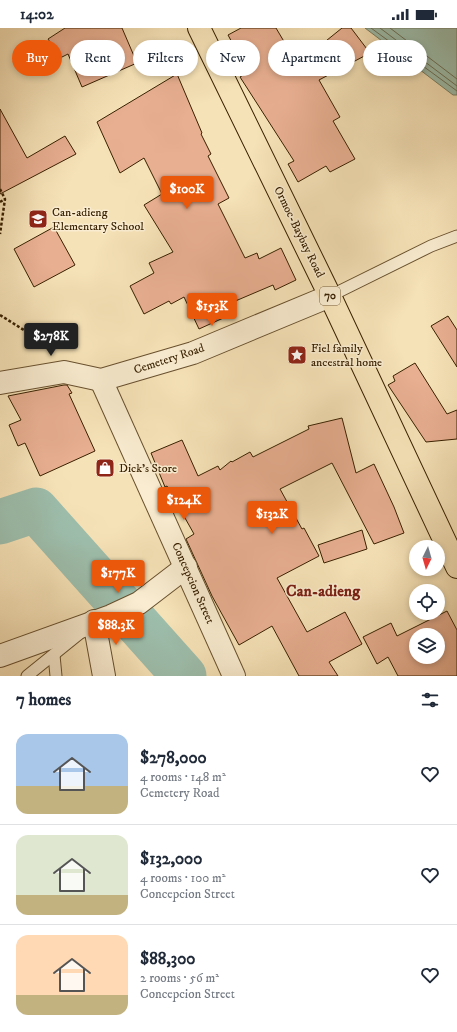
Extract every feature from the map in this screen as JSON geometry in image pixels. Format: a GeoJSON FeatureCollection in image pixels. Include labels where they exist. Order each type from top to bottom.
{"type":"FeatureCollection","features":[{"type":"Feature","properties":{"kind":"highway","name":"Ormoc-Baybay Road"},"geometry":{"type":"LineString","coordinates":[[199,28],[330,296],[457,567]]}},
{"type":"Feature","properties":{"kind":"street","name":"Cemetery Road"},"geometry":{"type":"LineString","coordinates":[[0,383],[64,372],[101,380],[193,353],[330,296]]}},
{"type":"Feature","properties":{"kind":"street","name":"Concepcion Street"},"geometry":{"type":"LineString","coordinates":[[101,380],[234,676]]}},
{"type":"Feature","properties":{"kind":"street"},"geometry":{"type":"LineString","coordinates":[[0,656],[139,603],[186,567]]}},
{"type":"Feature","properties":{"kind":"street"},"geometry":{"type":"LineString","coordinates":[[103,618],[104,676]]}},
{"type":"Feature","properties":{"kind":"lane"},"geometry":{"type":"LineString","coordinates":[[330,296],[431,246],[457,236]]}},
{"type":"Feature","properties":{"kind":"lane"},"geometry":{"type":"LineString","coordinates":[[27,676],[103,618]]}},
{"type":"Feature","properties":{"kind":"lane"},"geometry":{"type":"LineString","coordinates":[[54,655],[56,676]]}},
{"type":"Feature","properties":{"kind":"path"},"geometry":{"type":"LineString","coordinates":[[0,189],[5,199],[0,234]]}},
{"type":"Feature","properties":{"kind":"path"},"geometry":{"type":"LineString","coordinates":[[0,202],[5,199]]}},
{"type":"Feature","properties":{"kind":"path"},"geometry":{"type":"LineString","coordinates":[[0,315],[60,353]]}},
{"type":"Feature","properties":{"kind":"water"},"geometry":{"type":"Polygon","coordinates":[[[365,28],[457,28],[457,95],[453,95],[427,75],[427,40],[381,40],[365,28]]]}},
{"type":"Feature","properties":{"kind":"building"},"geometry":{"type":"Polygon","coordinates":[[[65,28],[122,28],[133,54],[133,65],[125,68],[125,40],[70,40],[70,59],[68,54],[62,57],[62,40],[48,39],[65,28]]]}},
{"type":"Feature","properties":{"kind":"building"},"geometry":{"type":"Polygon","coordinates":[[[241,28],[276,28],[283,40],[268,40],[268,76],[327,76],[319,80],[340,117],[333,121],[355,159],[330,172],[326,166],[298,182],[288,164],[294,161],[240,77],[260,76],[260,40],[231,40],[228,35],[241,28]]]}},
{"type":"Feature","properties":{"kind":"building"},"geometry":{"type":"Polygon","coordinates":[[[342,28],[351,28],[363,44],[363,57],[355,61],[355,40],[327,40],[342,28]]]}},
{"type":"Feature","properties":{"kind":"building"},"geometry":{"type":"Polygon","coordinates":[[[77,76],[107,76],[82,87],[77,76]]]}},
{"type":"Feature","properties":{"kind":"building"},"geometry":{"type":"Polygon","coordinates":[[[174,76],[178,76],[202,133],[201,134],[211,154],[208,156],[229,198],[218,204],[245,258],[257,253],[259,259],[281,248],[296,280],[275,290],[273,285],[226,305],[230,315],[199,329],[184,297],[171,304],[169,301],[144,314],[130,286],[154,273],[149,263],[173,252],[144,205],[162,194],[144,158],[120,173],[97,122],[174,76]]]}},
{"type":"Feature","properties":{"kind":"building"},"geometry":{"type":"Polygon","coordinates":[[[0,109],[27,158],[65,136],[76,154],[0,194],[0,109]]]}},
{"type":"Feature","properties":{"kind":"building"},"geometry":{"type":"Polygon","coordinates":[[[54,227],[75,265],[34,287],[14,249],[54,227]]]}},
{"type":"Feature","properties":{"kind":"building"},"geometry":{"type":"Polygon","coordinates":[[[448,316],[457,330],[457,367],[431,326],[448,316]]]}},
{"type":"Feature","properties":{"kind":"building"},"geometry":{"type":"Polygon","coordinates":[[[415,363],[447,414],[457,410],[457,439],[426,442],[388,385],[395,381],[393,376],[415,363]]]}},
{"type":"Feature","properties":{"kind":"building"},"geometry":{"type":"Polygon","coordinates":[[[67,385],[72,393],[69,394],[95,451],[40,476],[25,443],[18,446],[9,425],[21,420],[8,396],[67,385]]]}},
{"type":"Feature","properties":{"kind":"building"},"geometry":{"type":"Polygon","coordinates":[[[342,418],[356,473],[374,464],[404,533],[374,544],[332,463],[280,489],[319,556],[277,578],[307,632],[345,612],[362,644],[329,662],[338,676],[299,676],[272,626],[239,645],[212,596],[186,539],[194,534],[167,486],[165,487],[151,453],[182,440],[198,476],[218,466],[220,470],[231,461],[232,462],[250,452],[253,457],[309,429],[308,426],[342,418]]]}},
{"type":"Feature","properties":{"kind":"building"},"geometry":{"type":"Polygon","coordinates":[[[362,530],[367,549],[324,563],[318,545],[362,530]]]}},
{"type":"Feature","properties":{"kind":"building"},"geometry":{"type":"Polygon","coordinates":[[[447,611],[457,630],[457,676],[398,676],[388,657],[377,664],[363,637],[391,623],[397,636],[409,630],[409,664],[445,664],[445,628],[413,628],[429,620],[445,620],[445,612],[447,611]]]}},
{"type":"Feature","properties":{"kind":"waterway"},"geometry":{"type":"LineString","coordinates":[[0,522],[36,510],[184,676]]}},
{"type":"Feature","properties":{"kind":"place","name":"Can-adieng Elementary School"},"geometry":{"type":"Point","coordinates":[38,219]}},
{"type":"Feature","properties":{"kind":"place","name":"Fiel family ancestral home"},"geometry":{"type":"Point","coordinates":[297,355]}},
{"type":"Feature","properties":{"kind":"place","name":"Dick's Store"},"geometry":{"type":"Point","coordinates":[105,468]}},
{"type":"Feature","properties":{"kind":"district","name":"Can-adieng"},"geometry":{"type":"Point","coordinates":[323,591]}}]}
